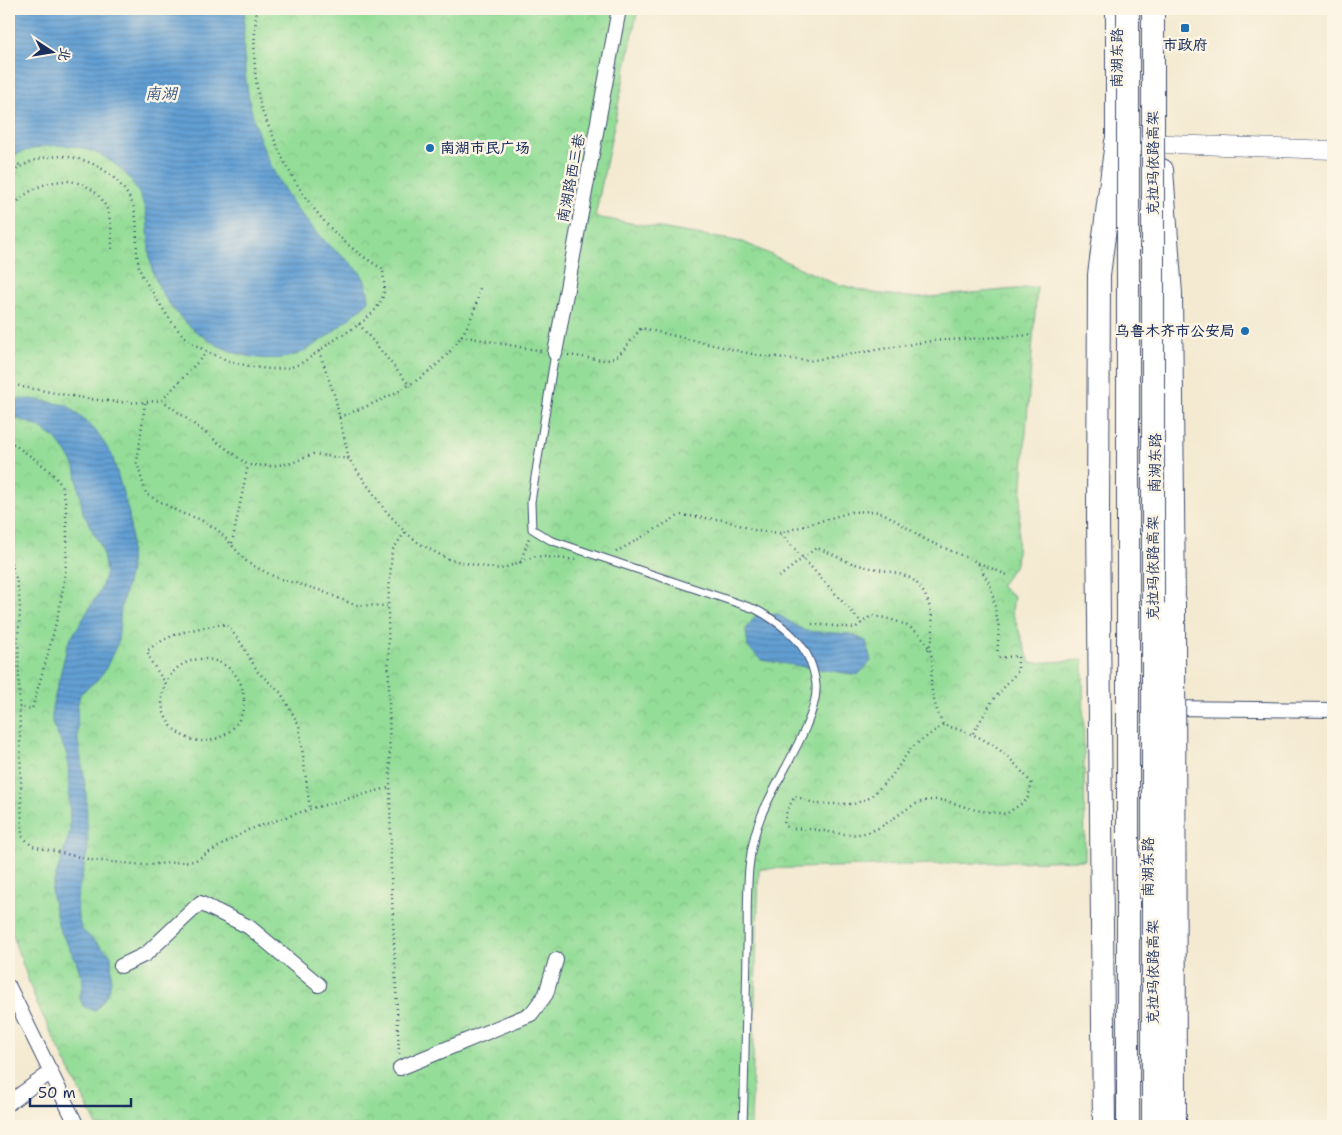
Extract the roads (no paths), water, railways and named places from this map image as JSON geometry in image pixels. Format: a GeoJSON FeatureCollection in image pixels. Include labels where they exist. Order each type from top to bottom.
{"type":"FeatureCollection","features":[{"type":"Feature","properties":{"kind":"main road","name":"南湖东路"},"geometry":{"type":"LineString","coordinates":[[1117,9],[1116,142],[1121,987],[1126,1126]]}},
{"type":"Feature","properties":{"kind":"main road","name":"克拉玛依路高架"},"geometry":{"type":"LineString","coordinates":[[1126,1126],[1128,9]]}},
{"type":"Feature","properties":{"kind":"main road","name":"克拉玛依路高架"},"geometry":{"type":"LineString","coordinates":[[1153,9],[1154,1126]]}},
{"type":"Feature","properties":{"kind":"main road","name":"南湖东路"},"geometry":{"type":"LineString","coordinates":[[1149,1126],[1147,708],[1153,586],[1160,145],[1157,9]]}},
{"type":"Feature","properties":{"kind":"main road"},"geometry":{"type":"LineString","coordinates":[[1104,1126],[1098,517],[1099,275],[1116,142]]}},
{"type":"Feature","properties":{"kind":"main road"},"geometry":{"type":"LineString","coordinates":[[1160,145],[1171,294],[1175,1126]]}},
{"type":"Feature","properties":{"kind":"street","name":"南湖路西三巷"},"geometry":{"type":"LineString","coordinates":[[555,354],[620,9]]}},
{"type":"Feature","properties":{"kind":"street"},"geometry":{"type":"LineString","coordinates":[[1116,142],[1333,150]]}},
{"type":"Feature","properties":{"kind":"street"},"geometry":{"type":"LineString","coordinates":[[1147,708],[1333,710]]}},
{"type":"Feature","properties":{"kind":"street"},"geometry":{"type":"LineString","coordinates":[[121,966],[146,954],[200,903],[249,927],[319,985]]}},
{"type":"Feature","properties":{"kind":"street"},"geometry":{"type":"LineString","coordinates":[[400,1068],[531,1014],[546,994],[556,960]]}},
{"type":"Feature","properties":{"kind":"street"},"geometry":{"type":"LineString","coordinates":[[9,987],[77,1126]]}},
{"type":"Feature","properties":{"kind":"street"},"geometry":{"type":"LineString","coordinates":[[9,1103],[51,1072]]}},
{"type":"Feature","properties":{"kind":"lane"},"geometry":{"type":"LineString","coordinates":[[555,354],[531,502],[532,529],[550,540],[756,609],[780,622],[802,645],[809,659],[816,686],[813,705],[805,726],[761,815],[749,865],[743,1126]]}},
{"type":"Feature","properties":{"kind":"water","name":"南湖"},"geometry":{"type":"Polygon","coordinates":[[[9,9],[245,9],[245,66],[248,93],[254,120],[274,172],[288,196],[305,219],[323,239],[361,274],[367,287],[369,301],[319,342],[308,349],[288,357],[267,359],[247,356],[227,350],[191,328],[176,313],[164,296],[155,278],[150,258],[145,210],[135,186],[125,173],[101,155],[87,149],[72,146],[41,147],[20,153],[9,159],[9,9]]]}},
{"type":"Feature","properties":{"kind":"water"},"geometry":{"type":"Polygon","coordinates":[[[32,399],[67,405],[96,431],[112,455],[129,514],[131,534],[130,571],[121,608],[118,642],[105,670],[97,680],[80,694],[77,707],[78,741],[86,791],[88,848],[77,899],[78,918],[82,930],[111,955],[110,986],[95,1011],[83,1006],[80,998],[83,981],[76,961],[59,928],[51,891],[70,832],[68,757],[52,723],[52,708],[68,643],[100,591],[106,572],[102,548],[83,513],[75,467],[69,456],[54,437],[37,426],[9,415],[9,400],[32,399]]]}},
{"type":"Feature","properties":{"kind":"water"},"geometry":{"type":"Polygon","coordinates":[[[757,614],[777,614],[805,631],[850,634],[866,641],[871,661],[858,675],[761,660],[748,647],[746,629],[757,614]]]}},
{"type":"Feature","properties":{"kind":"place","name":"市政府"},"geometry":{"type":"Point","coordinates":[1185,28]}},
{"type":"Feature","properties":{"kind":"place","name":"南湖市民广场"},"geometry":{"type":"Point","coordinates":[430,148]}},
{"type":"Feature","properties":{"kind":"place","name":"乌鲁木齐市公安局"},"geometry":{"type":"Point","coordinates":[1245,331]}}]}
